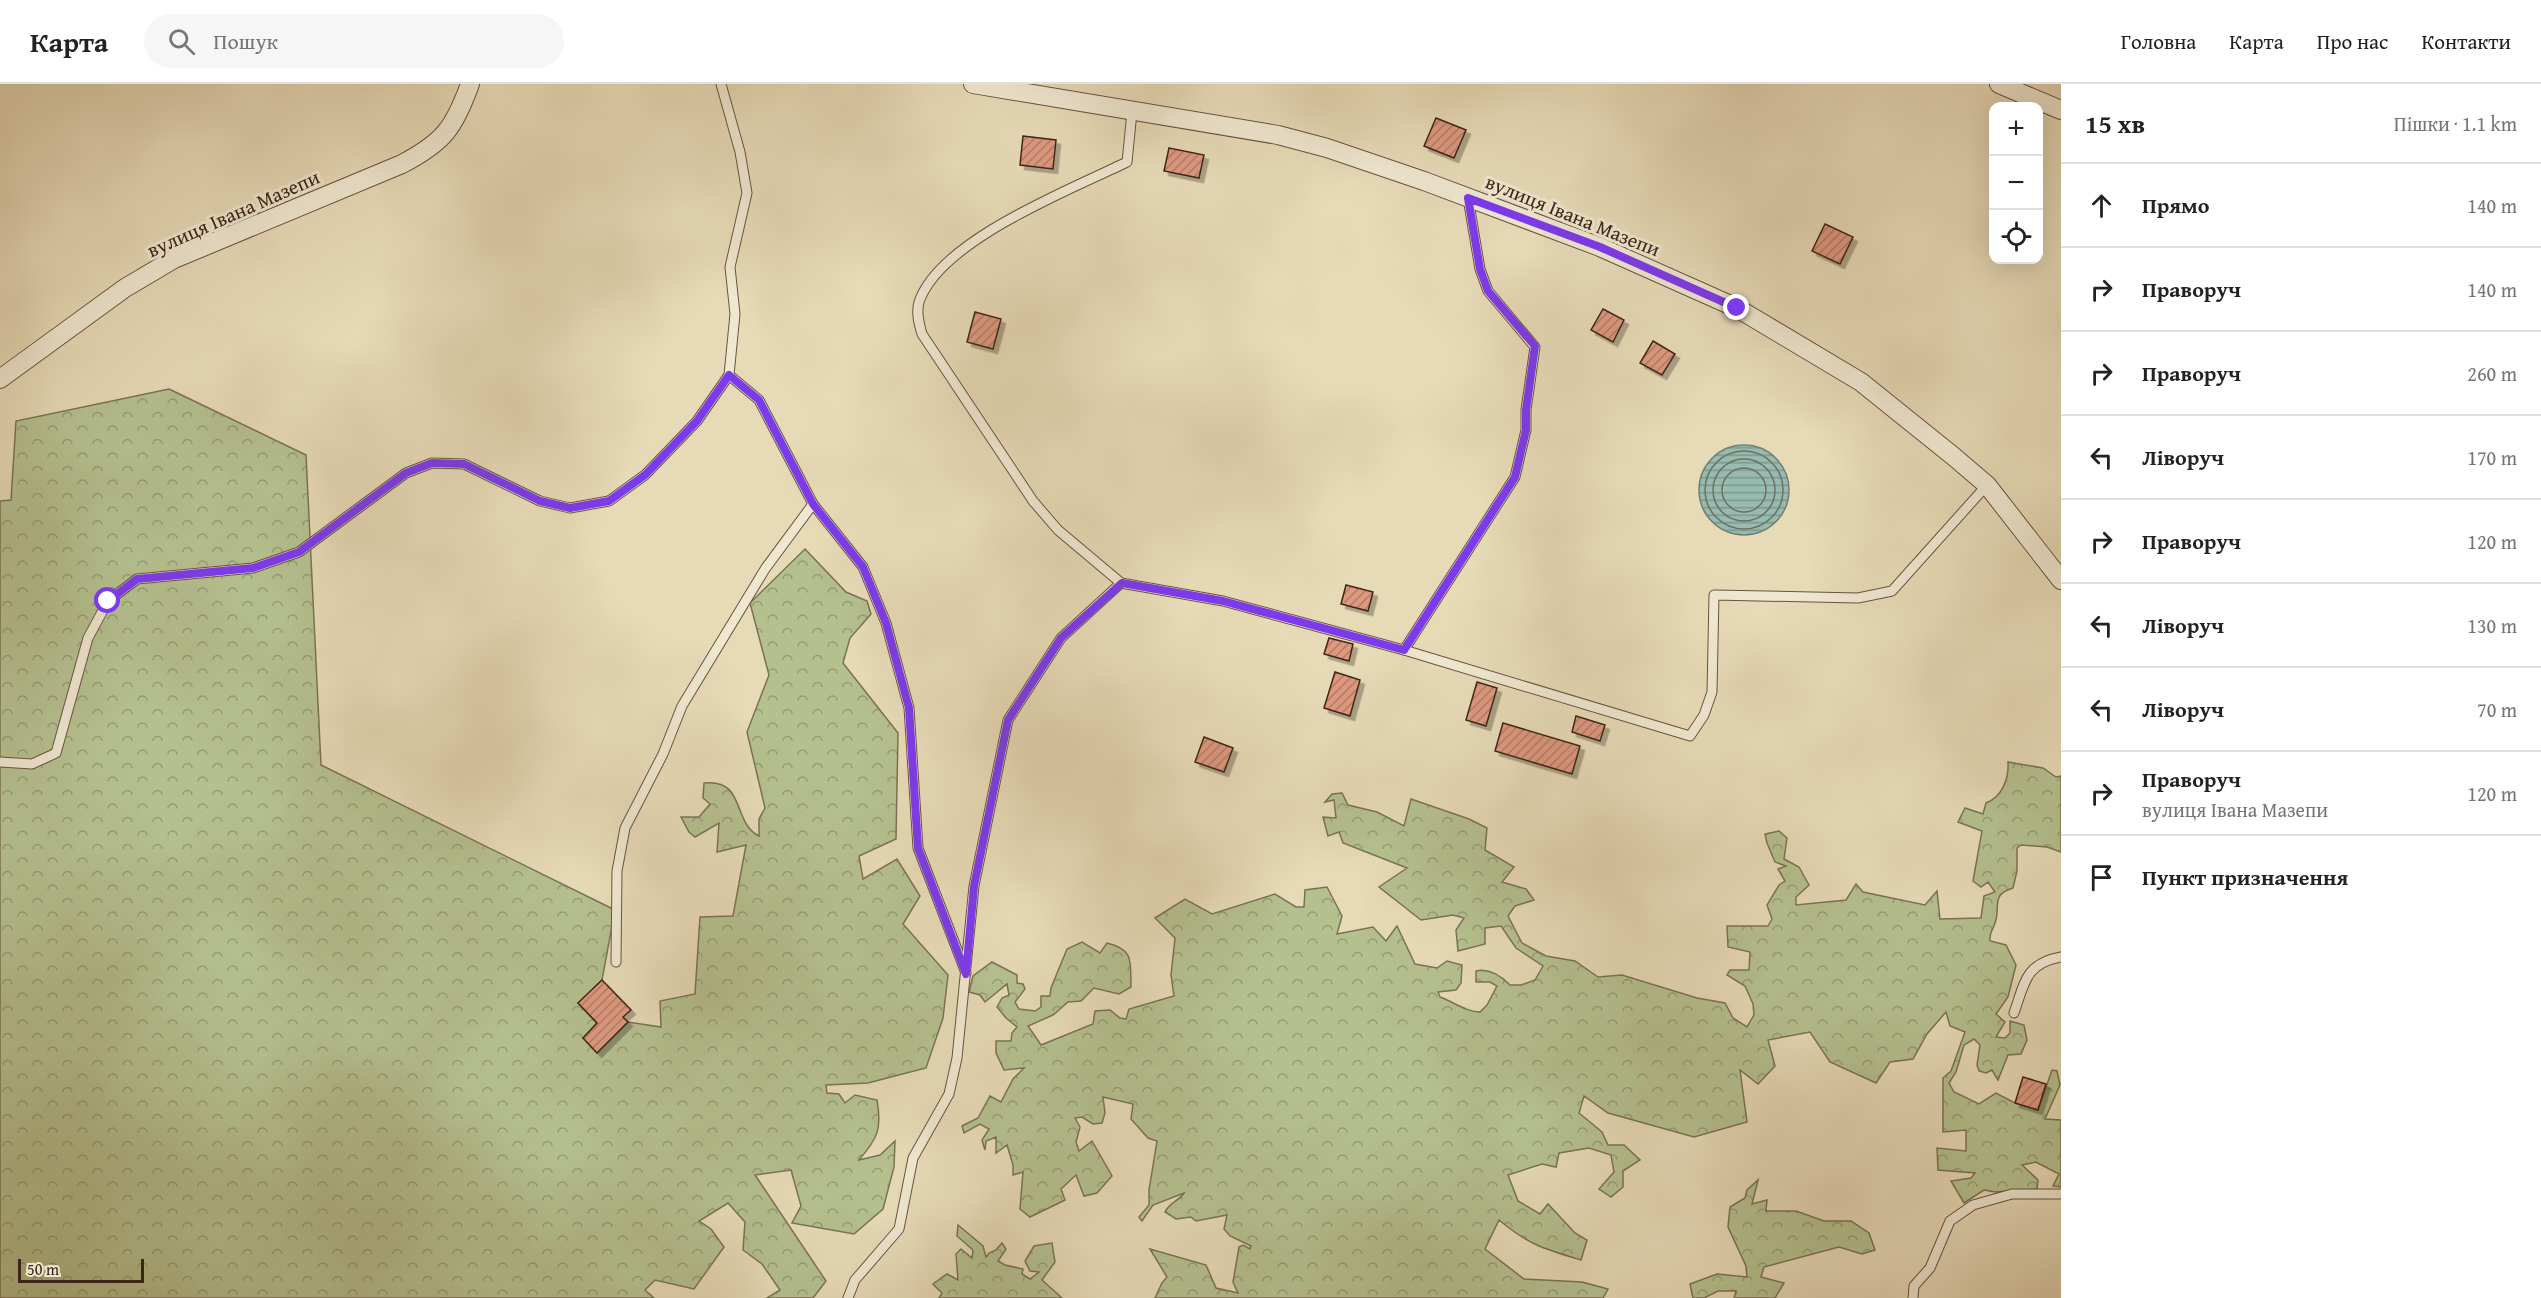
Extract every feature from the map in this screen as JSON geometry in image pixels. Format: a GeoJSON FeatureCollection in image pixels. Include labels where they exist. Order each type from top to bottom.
{"type":"FeatureCollection","features":[{"type":"Feature","properties":{"kind":"street","name":"вулиця Івана Мазепи"},"geometry":{"type":"LineString","coordinates":[[0,379],[125,288],[174,259],[402,164],[427,151],[447,132],[459,112],[470,84]]}},
{"type":"Feature","properties":{"kind":"street","name":"вулиця Івана Мазепи"},"geometry":{"type":"LineString","coordinates":[[973,84],[1225,126],[1297,140],[1338,151],[1600,247],[1737,308],[1861,382],[1987,485],[2061,580]]}},
{"type":"Feature","properties":{"kind":"street"},"geometry":{"type":"LineString","coordinates":[[1999,84],[2061,110]]}},
{"type":"Feature","properties":{"kind":"lane"},"geometry":{"type":"LineString","coordinates":[[0,762],[32,764],[56,753],[88,638],[108,601],[137,579],[253,568],[299,552],[406,473],[432,463],[464,464],[540,501],[570,508],[609,501],[645,475],[697,421],[729,375],[735,314],[730,267],[747,193],[740,152],[721,84]]}},
{"type":"Feature","properties":{"kind":"lane"},"geometry":{"type":"LineString","coordinates":[[1132,112],[1127,162],[1007,220],[948,261],[925,290],[919,303],[918,313],[922,334],[928,347],[1033,501],[1058,530],[1122,583],[1223,601],[1404,650],[1690,736],[1704,715],[1712,692],[1714,595],[1858,598],[1892,591],[1987,485]]}},
{"type":"Feature","properties":{"kind":"lane"},"geometry":{"type":"LineString","coordinates":[[1404,650],[1515,477],[1526,430],[1526,410],[1535,346],[1488,291],[1480,269],[1468,198]]}},
{"type":"Feature","properties":{"kind":"lane"},"geometry":{"type":"LineString","coordinates":[[729,375],[759,400],[813,504],[863,567],[886,623],[909,708],[918,848],[966,974]]}},
{"type":"Feature","properties":{"kind":"lane"},"geometry":{"type":"LineString","coordinates":[[616,962],[617,872],[625,828],[663,754],[682,706],[765,569],[813,504]]}},
{"type":"Feature","properties":{"kind":"lane"},"geometry":{"type":"LineString","coordinates":[[848,1298],[855,1280],[899,1229],[912,1158],[949,1094],[957,1058],[974,886],[1008,720],[1061,638],[1122,583]]}},
{"type":"Feature","properties":{"kind":"lane"},"geometry":{"type":"LineString","coordinates":[[2013,1012],[2028,974],[2038,963],[2061,957]]}},
{"type":"Feature","properties":{"kind":"lane"},"geometry":{"type":"LineString","coordinates":[[1913,1298],[1914,1286],[1930,1268],[1950,1221],[1973,1205],[2012,1194],[2061,1194]]}},
{"type":"Feature","properties":{"kind":"green space"},"geometry":{"type":"Polygon","coordinates":[[[169,389],[306,455],[321,765],[615,910],[602,980],[578,1003],[597,1023],[583,1038],[597,1053],[628,1022],[661,1027],[660,1001],[695,994],[700,917],[733,916],[746,845],[717,852],[719,823],[695,837],[689,832],[681,817],[699,817],[710,804],[703,798],[704,783],[717,783],[727,787],[733,794],[745,822],[759,836],[759,819],[765,808],[747,732],[769,675],[750,603],[805,549],[846,592],[867,601],[871,614],[850,638],[843,663],[898,733],[896,839],[859,856],[863,879],[897,859],[920,896],[903,924],[948,975],[943,1018],[926,1068],[868,1083],[826,1085],[827,1093],[839,1094],[845,1103],[855,1095],[877,1100],[879,1126],[877,1133],[859,1160],[880,1155],[895,1141],[894,1167],[883,1209],[854,1234],[792,1223],[801,1206],[791,1170],[755,1175],[826,1281],[813,1298],[767,1298],[780,1290],[762,1264],[743,1250],[745,1222],[728,1203],[699,1221],[711,1229],[724,1247],[694,1289],[655,1280],[645,1290],[654,1298],[0,1298],[0,501],[11,500],[16,421],[169,389]]]}},
{"type":"Feature","properties":{"kind":"green space"},"geometry":{"type":"Polygon","coordinates":[[[2008,762],[2043,768],[2056,777],[2061,776],[2061,852],[2047,847],[2021,845],[2017,848],[2017,871],[2013,888],[2001,894],[1999,898],[1997,917],[1990,935],[1990,941],[2006,945],[2016,965],[2008,997],[1996,1014],[2005,1022],[1996,1037],[2005,1038],[2010,1033],[2010,1021],[2024,1025],[2027,1040],[2021,1054],[2008,1055],[1998,1080],[1992,1070],[1986,1073],[1979,1071],[1977,1065],[1980,1045],[1974,1039],[1964,1045],[1956,1072],[1949,1083],[1954,1092],[1979,1104],[1996,1093],[2015,1103],[2038,1110],[2052,1070],[2057,1071],[2060,1085],[2045,1119],[2061,1120],[2061,1187],[2053,1186],[2059,1174],[2036,1162],[2022,1165],[2038,1180],[2037,1189],[1995,1192],[1984,1190],[1964,1203],[1951,1181],[1971,1178],[1975,1173],[1938,1170],[1937,1148],[1966,1151],[1966,1130],[1943,1132],[1943,1078],[1951,1071],[1965,1032],[1950,1026],[1946,1012],[1927,1034],[1913,1059],[1890,1062],[1876,1083],[1830,1062],[1810,1032],[1768,1040],[1775,1066],[1758,1084],[1740,1070],[1747,1122],[1694,1137],[1608,1113],[1584,1096],[1579,1113],[1602,1132],[1608,1145],[1624,1145],[1640,1160],[1623,1171],[1623,1187],[1611,1197],[1599,1189],[1614,1172],[1611,1155],[1589,1148],[1559,1153],[1556,1167],[1542,1164],[1508,1175],[1518,1201],[1540,1214],[1548,1204],[1575,1233],[1587,1240],[1581,1260],[1537,1245],[1499,1220],[1485,1249],[1524,1279],[1582,1282],[1608,1289],[1603,1298],[1155,1298],[1167,1277],[1150,1249],[1206,1265],[1216,1288],[1238,1293],[1233,1282],[1239,1247],[1243,1245],[1250,1249],[1251,1246],[1230,1236],[1224,1229],[1227,1215],[1196,1221],[1191,1217],[1176,1219],[1165,1212],[1184,1193],[1153,1205],[1142,1221],[1139,1217],[1149,1205],[1149,1190],[1157,1141],[1148,1138],[1131,1119],[1133,1104],[1103,1097],[1105,1113],[1102,1123],[1093,1124],[1082,1117],[1075,1118],[1080,1127],[1076,1142],[1079,1151],[1092,1141],[1112,1176],[1097,1193],[1084,1196],[1076,1175],[1061,1189],[1065,1200],[1030,1217],[1020,1209],[1023,1172],[1013,1175],[1013,1165],[1007,1145],[996,1153],[996,1137],[986,1141],[985,1150],[982,1140],[989,1129],[980,1124],[964,1133],[962,1126],[978,1118],[990,1096],[1001,1102],[1013,1079],[1024,1068],[1004,1070],[996,1053],[996,1041],[1011,1041],[1012,1033],[1017,1027],[997,1007],[1002,998],[1009,995],[1007,984],[985,1002],[980,995],[969,992],[973,976],[992,962],[1017,975],[1017,983],[1023,984],[1025,989],[1015,1002],[1019,1009],[1035,1011],[1041,1007],[1041,996],[1050,996],[1067,949],[1082,942],[1100,953],[1107,943],[1127,953],[1131,987],[1119,994],[1094,988],[1081,1001],[1068,1002],[1053,1015],[1028,1026],[1041,1045],[1093,1024],[1095,1011],[1110,1010],[1120,1018],[1126,1019],[1129,1009],[1174,996],[1171,975],[1175,938],[1155,918],[1185,899],[1212,914],[1275,894],[1296,907],[1304,907],[1305,890],[1327,887],[1342,916],[1337,934],[1373,927],[1386,941],[1397,926],[1415,964],[1437,968],[1447,961],[1462,965],[1461,983],[1456,990],[1438,992],[1440,997],[1475,1012],[1480,1012],[1487,1005],[1497,986],[1490,982],[1476,982],[1476,971],[1481,970],[1494,974],[1510,985],[1521,985],[1535,980],[1543,966],[1516,948],[1501,926],[1485,928],[1485,944],[1458,951],[1456,930],[1464,918],[1453,915],[1421,920],[1379,887],[1407,868],[1343,843],[1339,832],[1328,836],[1323,817],[1336,818],[1334,800],[1325,802],[1332,794],[1342,793],[1348,805],[1377,812],[1404,826],[1411,799],[1469,819],[1487,828],[1485,850],[1514,867],[1502,882],[1526,889],[1534,900],[1515,906],[1508,916],[1522,943],[1546,956],[1575,961],[1598,977],[1622,975],[1697,998],[1725,1003],[1733,1018],[1747,1027],[1754,1015],[1753,1004],[1745,986],[1727,975],[1730,970],[1749,970],[1750,952],[1728,947],[1727,926],[1768,926],[1772,919],[1767,905],[1779,885],[1785,881],[1778,869],[1786,866],[1775,862],[1765,834],[1779,831],[1787,838],[1784,859],[1799,867],[1809,885],[1796,897],[1796,905],[1846,900],[1856,884],[1863,892],[1925,905],[1937,891],[1940,919],[1981,918],[1984,896],[1995,892],[1988,882],[1981,887],[1973,881],[1982,831],[1958,822],[1965,808],[1983,814],[1986,803],[1992,800],[2003,787],[2008,762]]]}},
{"type":"Feature","properties":{"kind":"green space"},"geometry":{"type":"Polygon","coordinates":[[[1758,1180],[1752,1204],[1767,1200],[1766,1211],[1796,1211],[1824,1221],[1851,1221],[1869,1233],[1875,1250],[1862,1254],[1839,1247],[1764,1267],[1761,1277],[1784,1283],[1775,1298],[1734,1298],[1736,1291],[1718,1291],[1704,1298],[1693,1298],[1690,1284],[1717,1274],[1747,1277],[1746,1266],[1728,1227],[1730,1207],[1745,1198],[1747,1190],[1758,1180]]]}},
{"type":"Feature","properties":{"kind":"green space"},"geometry":{"type":"Polygon","coordinates":[[[958,1225],[983,1246],[986,1257],[1002,1243],[1006,1249],[998,1261],[1023,1269],[1022,1274],[1030,1279],[1039,1272],[1030,1271],[1025,1261],[1034,1246],[1052,1243],[1055,1262],[1042,1280],[1062,1298],[939,1298],[942,1293],[933,1284],[947,1274],[958,1280],[956,1254],[961,1249],[972,1258],[973,1250],[957,1236],[958,1225]]]}},
{"type":"Feature","properties":{"kind":"water"},"geometry":{"type":"Polygon","coordinates":[[[1744,445],[1761,448],[1776,458],[1786,473],[1789,490],[1786,507],[1776,522],[1761,532],[1744,535],[1727,532],[1712,522],[1702,507],[1699,490],[1702,473],[1712,458],[1727,448],[1744,445]]]}},
{"type":"Feature","properties":{"kind":"building"},"geometry":{"type":"Polygon","coordinates":[[[1436,118],[1466,130],[1454,158],[1424,146],[1436,118]]]}},
{"type":"Feature","properties":{"kind":"building"},"geometry":{"type":"Polygon","coordinates":[[[1023,136],[1056,140],[1053,169],[1020,165],[1023,136]]]}},
{"type":"Feature","properties":{"kind":"building"},"geometry":{"type":"Polygon","coordinates":[[[1169,148],[1204,155],[1199,178],[1164,171],[1169,148]]]}},
{"type":"Feature","properties":{"kind":"building"},"geometry":{"type":"Polygon","coordinates":[[[1825,224],[1853,237],[1840,264],[1812,251],[1825,224]]]}},
{"type":"Feature","properties":{"kind":"building"},"geometry":{"type":"Polygon","coordinates":[[[1603,309],[1624,320],[1613,342],[1591,330],[1603,309]]]}},
{"type":"Feature","properties":{"kind":"building"},"geometry":{"type":"Polygon","coordinates":[[[975,312],[1001,319],[993,349],[967,342],[975,312]]]}},
{"type":"Feature","properties":{"kind":"building"},"geometry":{"type":"Polygon","coordinates":[[[1653,341],[1675,354],[1662,375],[1640,363],[1653,341]]]}},
{"type":"Feature","properties":{"kind":"building"},"geometry":{"type":"Polygon","coordinates":[[[1346,585],[1373,592],[1368,611],[1341,604],[1346,585]]]}},
{"type":"Feature","properties":{"kind":"building"},"geometry":{"type":"Polygon","coordinates":[[[1329,638],[1353,644],[1349,661],[1324,654],[1329,638]]]}},
{"type":"Feature","properties":{"kind":"building"},"geometry":{"type":"Polygon","coordinates":[[[1335,672],[1360,680],[1350,716],[1324,708],[1335,672]]]}},
{"type":"Feature","properties":{"kind":"building"},"geometry":{"type":"Polygon","coordinates":[[[1477,682],[1497,688],[1486,726],[1466,720],[1477,682]]]}},
{"type":"Feature","properties":{"kind":"building"},"geometry":{"type":"Polygon","coordinates":[[[1576,716],[1605,725],[1600,741],[1572,732],[1576,716]]]}},
{"type":"Feature","properties":{"kind":"building"},"geometry":{"type":"Polygon","coordinates":[[[1503,723],[1580,746],[1572,774],[1495,751],[1503,723]]]}},
{"type":"Feature","properties":{"kind":"building"},"geometry":{"type":"Polygon","coordinates":[[[1204,737],[1233,748],[1224,772],[1195,762],[1204,737]]]}},
{"type":"Feature","properties":{"kind":"building"},"geometry":{"type":"Polygon","coordinates":[[[602,980],[631,1010],[623,1017],[628,1022],[597,1053],[583,1038],[597,1023],[578,1003],[602,980]]]}},
{"type":"Feature","properties":{"kind":"building"},"geometry":{"type":"Polygon","coordinates":[[[2023,1077],[2046,1084],[2038,1110],[2015,1103],[2023,1077]]]}},
{"type":"Feature","properties":{"kind":"route"},"geometry":{"type":"LineString","coordinates":[[108,601],[137,579],[253,568],[299,552],[406,473],[432,463],[464,464],[493,476],[540,501],[570,508],[609,501],[645,475],[697,421],[729,375],[759,400],[813,504],[863,567],[886,623],[909,708],[918,848],[966,974],[974,886],[1008,720],[1061,638],[1122,583],[1223,601],[1404,650],[1490,512],[1515,477],[1524,446],[1526,410],[1535,346],[1488,291],[1480,269],[1468,198],[1600,247],[1737,308]]}}]}
